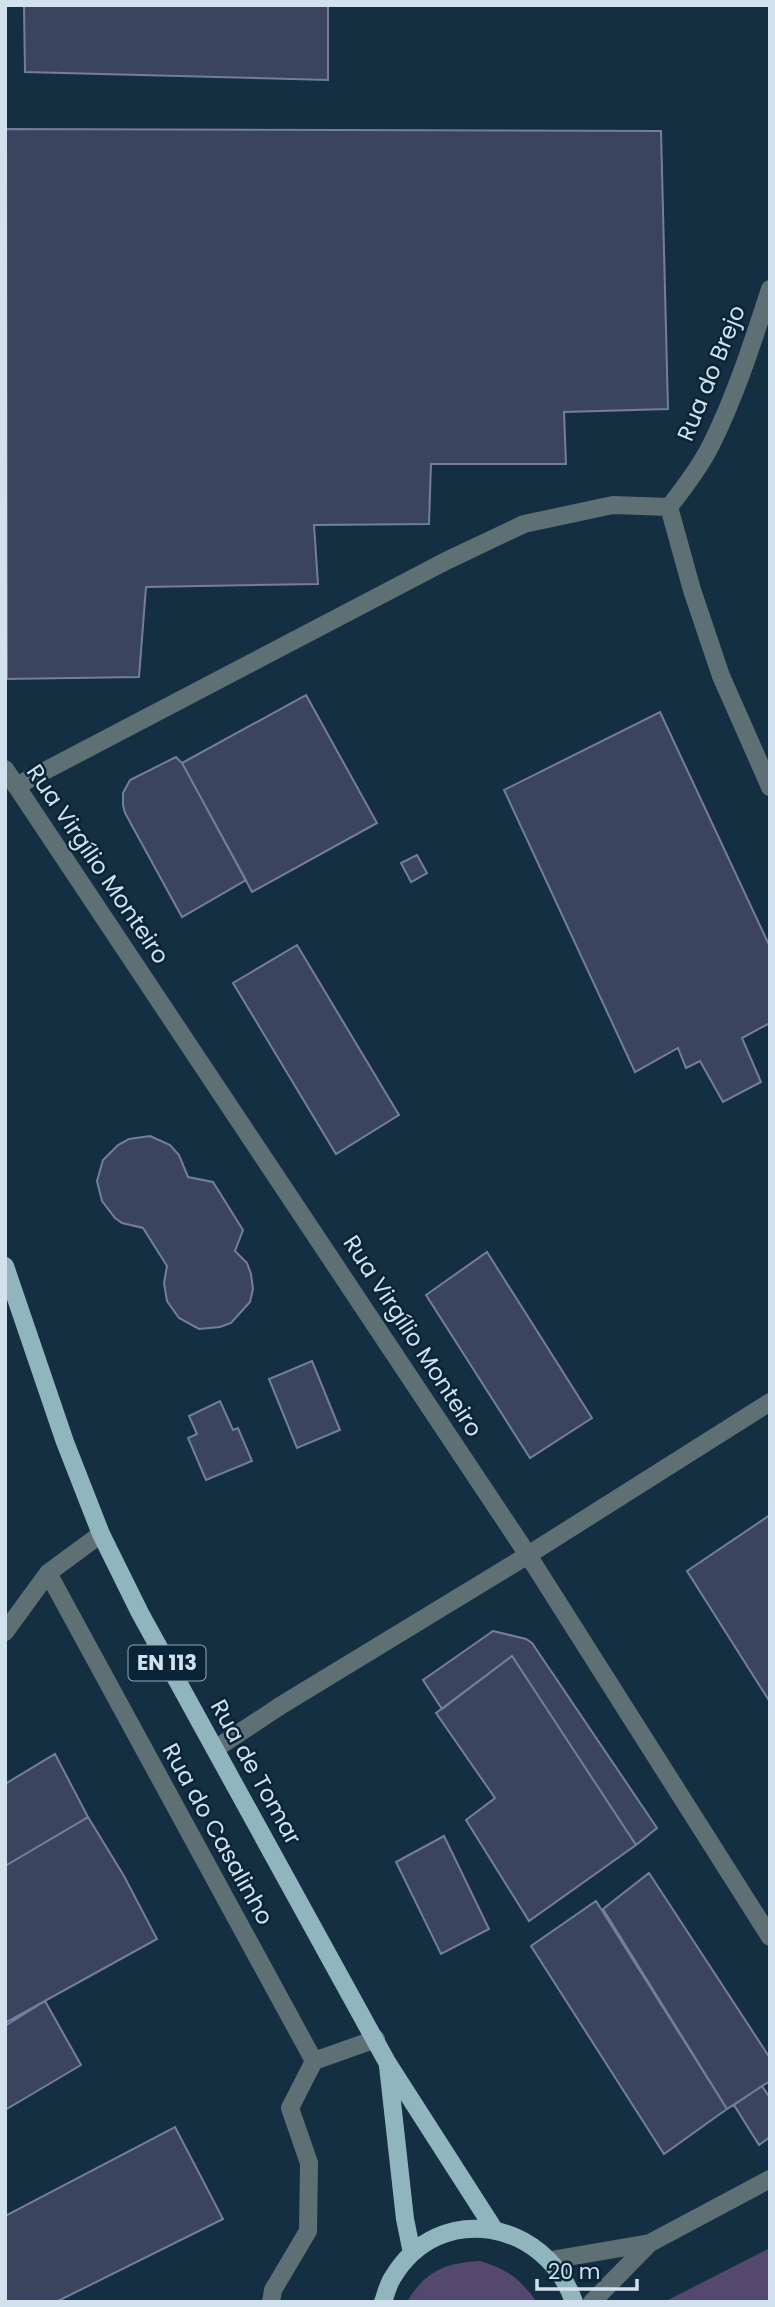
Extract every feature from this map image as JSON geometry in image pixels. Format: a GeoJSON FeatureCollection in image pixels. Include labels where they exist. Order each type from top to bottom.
{"type":"FeatureCollection","features":[{"type":"Feature","properties":{"kind":"main road","name":"Rua de Tomar"},"geometry":{"type":"LineString","coordinates":[[5,1266],[65,1443],[101,1534],[140,1613],[387,2062],[494,2230]]}},
{"type":"Feature","properties":{"kind":"main road","name":"Rua de Tomar"},"geometry":{"type":"LineString","coordinates":[[387,2062],[405,2219],[412,2253]]}},
{"type":"Feature","properties":{"kind":"main road"},"geometry":{"type":"LineString","coordinates":[[383,2302],[393,2277],[412,2253],[437,2238],[465,2229],[494,2230],[525,2240],[551,2260],[561,2272],[574,2302]]}},
{"type":"Feature","properties":{"kind":"street","name":"Rua do Brejo"},"geometry":{"type":"LineString","coordinates":[[669,507],[711,446],[745,364],[770,289]]}},
{"type":"Feature","properties":{"kind":"street"},"geometry":{"type":"LineString","coordinates":[[16,786],[446,561],[524,524],[613,505],[669,507],[692,590],[721,676],[770,787]]}},
{"type":"Feature","properties":{"kind":"street","name":"Rua Virgílio Monteiro"},"geometry":{"type":"LineString","coordinates":[[5,769],[528,1555],[770,1937]]}},
{"type":"Feature","properties":{"kind":"street"},"geometry":{"type":"LineString","coordinates":[[215,1749],[770,1402]]}},
{"type":"Feature","properties":{"kind":"street"},"geometry":{"type":"LineString","coordinates":[[5,1632],[48,1573],[101,1534]]}},
{"type":"Feature","properties":{"kind":"street","name":"Rua do Casalinho"},"geometry":{"type":"LineString","coordinates":[[48,1573],[314,2061]]}},
{"type":"Feature","properties":{"kind":"street"},"geometry":{"type":"LineString","coordinates":[[271,2302],[274,2290],[308,2231],[309,2163],[290,2108],[314,2061],[376,2039]]}},
{"type":"Feature","properties":{"kind":"street"},"geometry":{"type":"LineString","coordinates":[[592,2302],[650,2243],[770,2179]]}},
{"type":"Feature","properties":{"kind":"street"},"geometry":{"type":"LineString","coordinates":[[551,2260],[650,2243]]}},
{"type":"Feature","properties":{"kind":"shaded area"},"geometry":{"type":"Polygon","coordinates":[[[770,2248],[770,2302],[664,2302],[770,2248]]]}},
{"type":"Feature","properties":{"kind":"shaded area"},"geometry":{"type":"Polygon","coordinates":[[[480,2261],[513,2276],[537,2302],[407,2302],[421,2283],[437,2271],[456,2264],[480,2261]]]}},
{"type":"Feature","properties":{"kind":"building"},"geometry":{"type":"Polygon","coordinates":[[[24,5],[328,5],[328,80],[25,72],[24,5]]]}},
{"type":"Feature","properties":{"kind":"building"},"geometry":{"type":"Polygon","coordinates":[[[6,129],[661,131],[668,409],[564,412],[566,464],[431,464],[429,524],[314,525],[318,584],[146,587],[139,677],[7,679],[6,129]]]}},
{"type":"Feature","properties":{"kind":"building"},"geometry":{"type":"Polygon","coordinates":[[[306,695],[377,823],[252,892],[182,763],[306,695]]]}},
{"type":"Feature","properties":{"kind":"building"},"geometry":{"type":"Polygon","coordinates":[[[660,712],[770,947],[770,1023],[742,1038],[761,1082],[723,1102],[700,1061],[686,1068],[678,1048],[635,1072],[504,790],[660,712]]]}},
{"type":"Feature","properties":{"kind":"building"},"geometry":{"type":"Polygon","coordinates":[[[176,757],[182,763],[246,880],[182,917],[123,805],[123,793],[130,780],[176,757]]]}},
{"type":"Feature","properties":{"kind":"building"},"geometry":{"type":"Polygon","coordinates":[[[417,855],[427,873],[411,882],[401,863],[417,855]]]}},
{"type":"Feature","properties":{"kind":"building"},"geometry":{"type":"Polygon","coordinates":[[[297,945],[399,1115],[336,1154],[233,983],[297,945]]]}},
{"type":"Feature","properties":{"kind":"building"},"geometry":{"type":"Polygon","coordinates":[[[150,1136],[170,1145],[179,1155],[188,1177],[213,1182],[243,1230],[235,1251],[247,1263],[253,1289],[250,1302],[231,1323],[199,1329],[179,1318],[167,1301],[164,1283],[167,1266],[143,1228],[122,1223],[102,1201],[97,1181],[103,1160],[118,1145],[129,1139],[150,1136]]]}},
{"type":"Feature","properties":{"kind":"building"},"geometry":{"type":"Polygon","coordinates":[[[487,1252],[592,1418],[530,1458],[426,1295],[487,1252]]]}},
{"type":"Feature","properties":{"kind":"building"},"geometry":{"type":"Polygon","coordinates":[[[312,1361],[340,1430],[297,1448],[269,1379],[312,1361]]]}},
{"type":"Feature","properties":{"kind":"building"},"geometry":{"type":"Polygon","coordinates":[[[220,1401],[233,1430],[238,1428],[252,1461],[206,1480],[188,1438],[197,1434],[189,1416],[220,1401]]]}},
{"type":"Feature","properties":{"kind":"building"},"geometry":{"type":"Polygon","coordinates":[[[770,1515],[770,1702],[687,1571],[770,1515]]]}},
{"type":"Feature","properties":{"kind":"building"},"geometry":{"type":"Polygon","coordinates":[[[493,1631],[532,1643],[657,1828],[636,1845],[512,1656],[442,1709],[423,1680],[493,1631]]]}},
{"type":"Feature","properties":{"kind":"building"},"geometry":{"type":"Polygon","coordinates":[[[512,1656],[636,1845],[529,1921],[466,1820],[495,1798],[436,1713],[512,1656]]]}},
{"type":"Feature","properties":{"kind":"building"},"geometry":{"type":"Polygon","coordinates":[[[55,1754],[88,1817],[5,1866],[5,1784],[55,1754]]]}},
{"type":"Feature","properties":{"kind":"building"},"geometry":{"type":"Polygon","coordinates":[[[88,1817],[124,1876],[157,1939],[5,2023],[5,1866],[88,1817]]]}},
{"type":"Feature","properties":{"kind":"building"},"geometry":{"type":"Polygon","coordinates":[[[444,1836],[489,1929],[441,1954],[396,1862],[444,1836]]]}},
{"type":"Feature","properties":{"kind":"building"},"geometry":{"type":"Polygon","coordinates":[[[649,1873],[770,2058],[770,2081],[727,2109],[603,1909],[649,1873]]]}},
{"type":"Feature","properties":{"kind":"building"},"geometry":{"type":"Polygon","coordinates":[[[596,1901],[727,2109],[664,2154],[531,1946],[596,1901]]]}},
{"type":"Feature","properties":{"kind":"building"},"geometry":{"type":"Polygon","coordinates":[[[45,2001],[81,2065],[5,2110],[5,2026],[45,2001]]]}},
{"type":"Feature","properties":{"kind":"building"},"geometry":{"type":"Polygon","coordinates":[[[762,2086],[770,2098],[770,2137],[759,2145],[734,2105],[762,2086]]]}},
{"type":"Feature","properties":{"kind":"building"},"geometry":{"type":"Polygon","coordinates":[[[175,2127],[223,2219],[56,2302],[5,2302],[5,2216],[175,2127]]]}}]}
